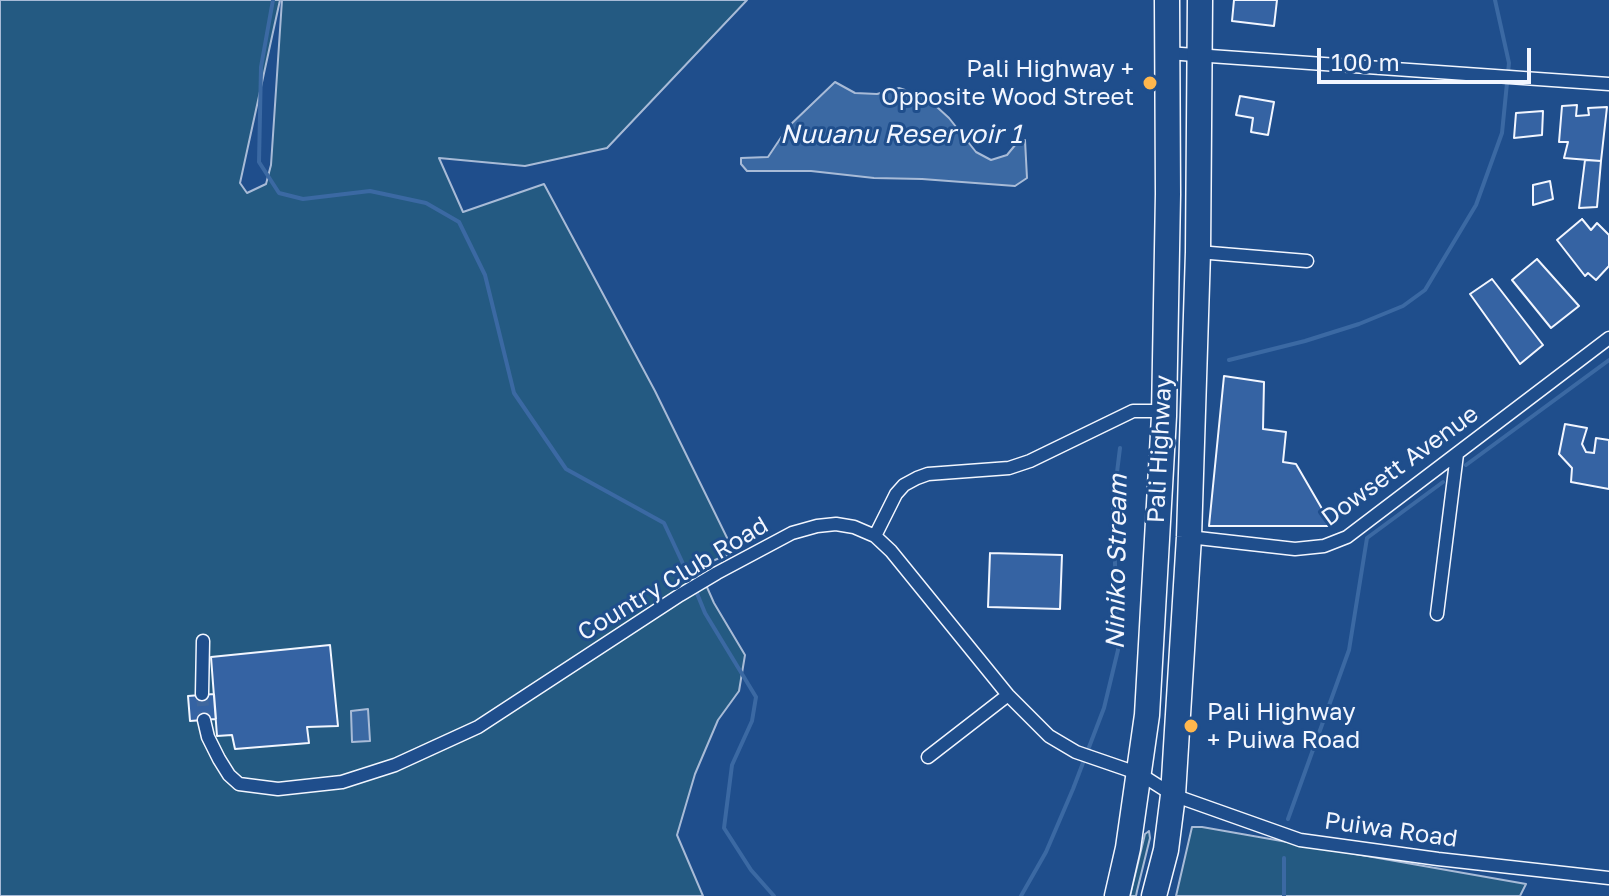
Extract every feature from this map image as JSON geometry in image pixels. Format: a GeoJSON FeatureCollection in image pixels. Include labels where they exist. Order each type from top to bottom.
{"type":"FeatureCollection","features":[{"type":"Feature","properties":{"kind":"highway","name":"Pali Highway"},"geometry":{"type":"LineString","coordinates":[[1117,896],[1128,848],[1147,715],[1164,414],[1168,194],[1167,0]]}},
{"type":"Feature","properties":{"kind":"highway","name":"Pali Highway"},"geometry":{"type":"LineString","coordinates":[[1154,896],[1166,850],[1173,795],[1189,537],[1198,252],[1200,0]]}},
{"type":"Feature","properties":{"kind":"highway"},"geometry":{"type":"LineString","coordinates":[[1164,414],[1174,427],[1169,523],[1175,532],[1189,537]]}},
{"type":"Feature","properties":{"kind":"highway"},"geometry":{"type":"LineString","coordinates":[[1151,635],[1162,621],[1166,563],[1172,548],[1189,537]]}},
{"type":"Feature","properties":{"kind":"street"},"geometry":{"type":"LineString","coordinates":[[1167,53],[1609,84]]}},
{"type":"Feature","properties":{"kind":"street"},"geometry":{"type":"LineString","coordinates":[[1198,252],[1307,261]]}},
{"type":"Feature","properties":{"kind":"street","name":"Dowsett Avenue"},"geometry":{"type":"LineString","coordinates":[[1189,537],[1295,549],[1324,546],[1347,537],[1609,338]]}},
{"type":"Feature","properties":{"kind":"street"},"geometry":{"type":"LineString","coordinates":[[875,536],[896,494],[917,478],[928,474],[1009,468],[1030,461],[1133,411],[1164,414]]}},
{"type":"Feature","properties":{"kind":"street"},"geometry":{"type":"LineString","coordinates":[[1437,614],[1457,454]]}},
{"type":"Feature","properties":{"kind":"street","name":"Country Club Road"},"geometry":{"type":"LineString","coordinates":[[204,720],[219,759],[239,784],[278,789],[342,782],[395,765],[478,727],[707,579],[792,533],[836,524],[854,527],[875,536],[891,551],[1008,695],[1049,736],[1076,752],[1140,774],[1173,795]]}},
{"type":"Feature","properties":{"kind":"street"},"geometry":{"type":"LineString","coordinates":[[202,694],[203,641]]}},
{"type":"Feature","properties":{"kind":"street"},"geometry":{"type":"LineString","coordinates":[[928,757],[1008,695]]}},
{"type":"Feature","properties":{"kind":"street","name":"Puiwa Road"},"geometry":{"type":"LineString","coordinates":[[1173,795],[1300,840],[1609,878]]}},
{"type":"Feature","properties":{"kind":"shaded area"},"geometry":{"type":"Polygon","coordinates":[[[0,0],[280,0],[240,183],[247,193],[266,184],[271,165],[282,0],[747,0],[607,148],[525,166],[439,158],[463,212],[544,184],[655,391],[734,552],[698,567],[714,603],[745,655],[739,691],[718,720],[695,774],[677,835],[703,896],[0,896],[0,0]]]}},
{"type":"Feature","properties":{"kind":"shaded area"},"geometry":{"type":"Polygon","coordinates":[[[1192,827],[1526,884],[1520,896],[1176,896],[1192,827]]]}},
{"type":"Feature","properties":{"kind":"shaded area"},"geometry":{"type":"Polygon","coordinates":[[[1149,831],[1136,896],[1130,896],[1145,834],[1149,831]]]}},
{"type":"Feature","properties":{"kind":"water","name":"Nuuanu Reservoir 1"},"geometry":{"type":"Polygon","coordinates":[[[835,82],[855,93],[877,94],[899,88],[926,97],[949,118],[976,152],[991,160],[1007,155],[1016,144],[1025,140],[1027,178],[1015,186],[811,171],[747,171],[741,164],[741,158],[768,157],[788,127],[835,82]]]}},
{"type":"Feature","properties":{"kind":"water"},"geometry":{"type":"Polygon","coordinates":[[[368,709],[370,741],[352,742],[351,711],[368,709]]]}},
{"type":"Feature","properties":{"kind":"building"},"geometry":{"type":"Polygon","coordinates":[[[1234,0],[1277,0],[1274,26],[1232,21],[1234,0]]]}},
{"type":"Feature","properties":{"kind":"building"},"geometry":{"type":"Polygon","coordinates":[[[1240,96],[1274,102],[1268,135],[1251,132],[1253,118],[1236,115],[1240,96]]]}},
{"type":"Feature","properties":{"kind":"building"},"geometry":{"type":"Polygon","coordinates":[[[1577,105],[1576,116],[1589,115],[1588,108],[1607,107],[1601,161],[1564,158],[1568,142],[1559,142],[1562,106],[1577,105]]]}},
{"type":"Feature","properties":{"kind":"building"},"geometry":{"type":"Polygon","coordinates":[[[1543,111],[1542,135],[1514,138],[1516,113],[1543,111]]]}},
{"type":"Feature","properties":{"kind":"building"},"geometry":{"type":"Polygon","coordinates":[[[1585,160],[1601,161],[1597,207],[1579,208],[1585,160]]]}},
{"type":"Feature","properties":{"kind":"building"},"geometry":{"type":"Polygon","coordinates":[[[1550,181],[1553,199],[1533,205],[1533,185],[1550,181]]]}},
{"type":"Feature","properties":{"kind":"building"},"geometry":{"type":"Polygon","coordinates":[[[1582,219],[1591,230],[1597,223],[1609,235],[1609,266],[1596,280],[1588,273],[1585,276],[1557,240],[1582,219]]]}},
{"type":"Feature","properties":{"kind":"building"},"geometry":{"type":"Polygon","coordinates":[[[1537,259],[1579,306],[1551,328],[1512,280],[1537,259]]]}},
{"type":"Feature","properties":{"kind":"building"},"geometry":{"type":"Polygon","coordinates":[[[1492,279],[1543,345],[1520,364],[1470,294],[1492,279]]]}},
{"type":"Feature","properties":{"kind":"building"},"geometry":{"type":"Polygon","coordinates":[[[1224,376],[1264,382],[1263,429],[1286,432],[1283,462],[1296,464],[1332,526],[1209,526],[1224,376]]]}},
{"type":"Feature","properties":{"kind":"building"},"geometry":{"type":"Polygon","coordinates":[[[1565,424],[1587,428],[1582,444],[1586,452],[1594,453],[1596,438],[1609,440],[1609,489],[1571,482],[1572,468],[1559,454],[1565,424]]]}},
{"type":"Feature","properties":{"kind":"building"},"geometry":{"type":"Polygon","coordinates":[[[990,553],[1062,555],[1060,609],[988,607],[990,553]]]}},
{"type":"Feature","properties":{"kind":"building"},"geometry":{"type":"Polygon","coordinates":[[[330,645],[338,726],[307,727],[309,743],[235,749],[232,735],[217,736],[211,657],[330,645]]]}},
{"type":"Feature","properties":{"kind":"building"},"geometry":{"type":"Polygon","coordinates":[[[214,694],[216,719],[190,721],[188,696],[214,694]]]}},
{"type":"Feature","properties":{"kind":"waterway"},"geometry":{"type":"LineString","coordinates":[[273,0],[261,67],[259,162],[279,193],[303,199],[370,191],[426,203],[459,222],[485,275],[514,393],[566,469],[664,523],[692,583]]}},
{"type":"Feature","properties":{"kind":"waterway","name":"Niniko Stream"},"geometry":{"type":"LineString","coordinates":[[1229,360],[1359,324],[1403,306],[1425,290],[1476,205],[1502,133],[1509,63],[1495,0]]}},
{"type":"Feature","properties":{"kind":"waterway"},"geometry":{"type":"LineString","coordinates":[[1466,465],[1609,360]]}},
{"type":"Feature","properties":{"kind":"waterway","name":"Niniko Stream"},"geometry":{"type":"LineString","coordinates":[[1021,896],[1046,852],[1073,789],[1104,708],[1118,650],[1113,505],[1120,448]]}},
{"type":"Feature","properties":{"kind":"waterway"},"geometry":{"type":"LineString","coordinates":[[1288,819],[1349,650],[1367,538],[1443,482]]}},
{"type":"Feature","properties":{"kind":"waterway"},"geometry":{"type":"LineString","coordinates":[[696,591],[705,613],[756,697],[752,721],[732,765],[724,828],[751,870],[774,896]]}},
{"type":"Feature","properties":{"kind":"waterway"},"geometry":{"type":"LineString","coordinates":[[1284,858],[1284,896]]}},
{"type":"Feature","properties":{"kind":"tunnel"},"geometry":{"type":"LineString","coordinates":[[202,694],[204,720]]}},
{"type":"Feature","properties":{"kind":"place","name":"Pali Highway + Opposite Wood Street"},"geometry":{"type":"Point","coordinates":[1150,83]}},
{"type":"Feature","properties":{"kind":"place","name":"Pali Highway + Puiwa Road"},"geometry":{"type":"Point","coordinates":[1191,726]}}]}
